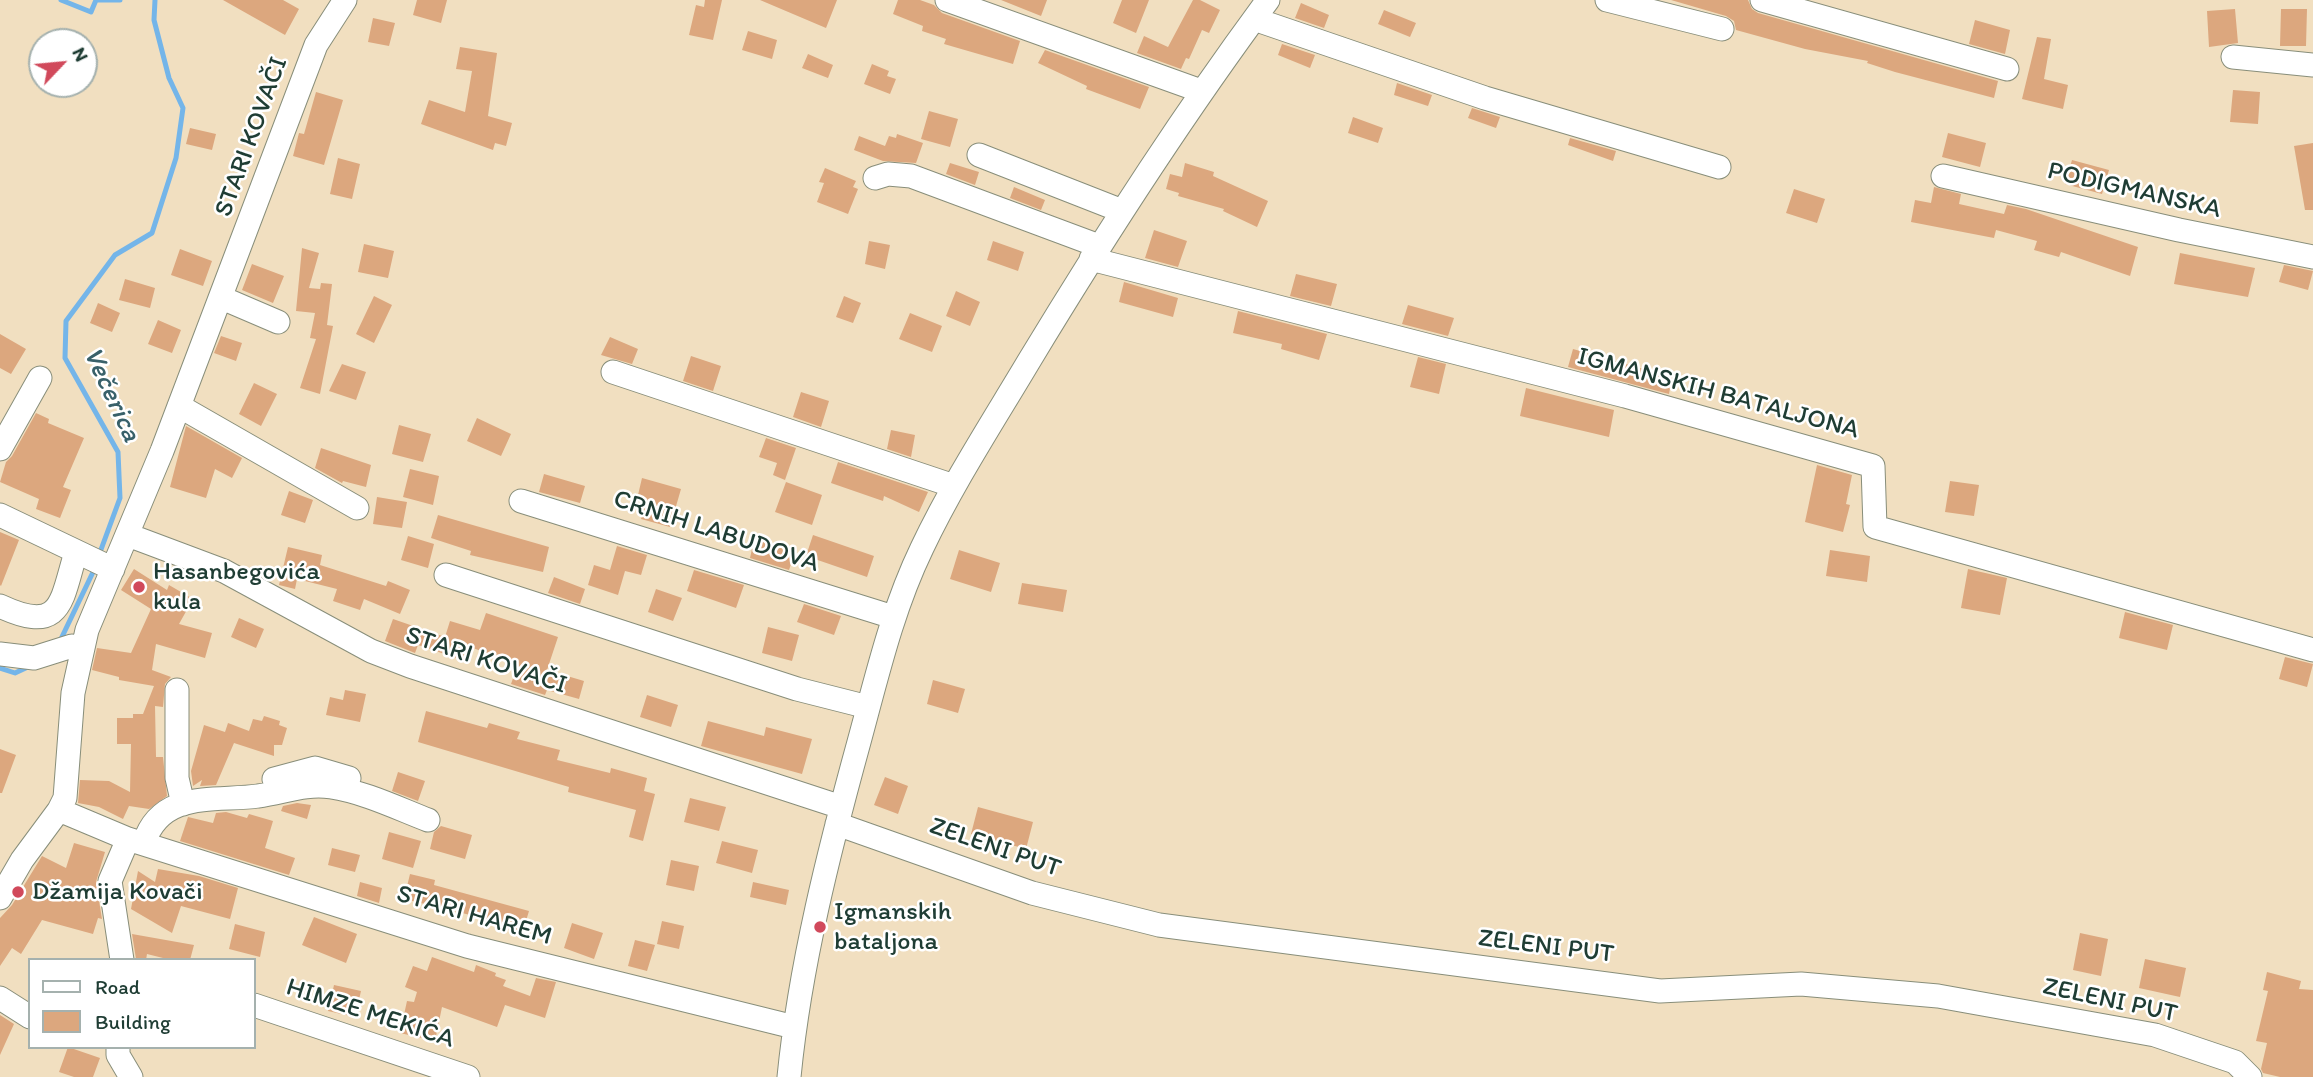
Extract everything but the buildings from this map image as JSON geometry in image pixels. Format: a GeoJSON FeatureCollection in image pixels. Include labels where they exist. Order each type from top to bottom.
{"type":"FeatureCollection","features":[{"type":"Feature","properties":{"kind":"street","name":"STARI KOVAČI"},"geometry":{"type":"LineString","coordinates":[[59,810],[68,784],[73,693],[63,652],[87,630],[110,568],[128,535],[222,298],[316,45],[345,0]]}},
{"type":"Feature","properties":{"kind":"street"},"geometry":{"type":"LineString","coordinates":[[947,0],[1201,91]]}},
{"type":"Feature","properties":{"kind":"street"},"geometry":{"type":"LineString","coordinates":[[789,1077],[794,1027],[839,815],[893,617],[922,550],[954,486],[1095,252],[1201,91],[1268,0]]}},
{"type":"Feature","properties":{"kind":"street"},"geometry":{"type":"LineString","coordinates":[[1607,0],[1722,29]]}},
{"type":"Feature","properties":{"kind":"street"},"geometry":{"type":"LineString","coordinates":[[1762,0],[2007,69]]}},
{"type":"Feature","properties":{"kind":"street"},"geometry":{"type":"LineString","coordinates":[[1254,19],[1485,98],[1719,167]]}},
{"type":"Feature","properties":{"kind":"street"},"geometry":{"type":"LineString","coordinates":[[2234,57],[2313,65]]}},
{"type":"Feature","properties":{"kind":"street"},"geometry":{"type":"LineString","coordinates":[[979,155],[1122,211]]}},
{"type":"Feature","properties":{"kind":"street"},"geometry":{"type":"LineString","coordinates":[[875,178],[888,174],[911,176],[1095,252]]}},
{"type":"Feature","properties":{"kind":"street","name":"PODIGMANSKA"},"geometry":{"type":"LineString","coordinates":[[1943,176],[2179,230],[2313,257]]}},
{"type":"Feature","properties":{"kind":"street","name":"IGMANSKIH BATALJONA"},"geometry":{"type":"LineString","coordinates":[[1095,252],[1873,466],[1875,527],[2313,650]]}},
{"type":"Feature","properties":{"kind":"street"},"geometry":{"type":"LineString","coordinates":[[222,298],[278,321]]}},
{"type":"Feature","properties":{"kind":"street"},"geometry":{"type":"LineString","coordinates":[[613,372],[954,486]]}},
{"type":"Feature","properties":{"kind":"street"},"geometry":{"type":"LineString","coordinates":[[0,449],[40,379]]}},
{"type":"Feature","properties":{"kind":"street"},"geometry":{"type":"LineString","coordinates":[[179,406],[357,508]]}},
{"type":"Feature","properties":{"kind":"street","name":"CRNIH LABUDOVA"},"geometry":{"type":"LineString","coordinates":[[521,501],[893,617]]}},
{"type":"Feature","properties":{"kind":"street"},"geometry":{"type":"LineString","coordinates":[[0,515],[110,568]]}},
{"type":"Feature","properties":{"kind":"street","name":"STARI KOVAČI"},"geometry":{"type":"LineString","coordinates":[[128,535],[224,571],[371,651],[839,815]]}},
{"type":"Feature","properties":{"kind":"street"},"geometry":{"type":"LineString","coordinates":[[0,606],[28,618],[52,613],[60,606],[81,554]]}},
{"type":"Feature","properties":{"kind":"street"},"geometry":{"type":"LineString","coordinates":[[446,575],[797,689],[868,707]]}},
{"type":"Feature","properties":{"kind":"street"},"geometry":{"type":"LineString","coordinates":[[0,654],[63,652]]}},
{"type":"Feature","properties":{"kind":"street"},"geometry":{"type":"LineString","coordinates":[[177,690],[177,778],[183,804]]}},
{"type":"Feature","properties":{"kind":"street"},"geometry":{"type":"LineString","coordinates":[[249,797],[276,778],[315,768],[383,788]]}},
{"type":"Feature","properties":{"kind":"street"},"geometry":{"type":"LineString","coordinates":[[122,958],[110,881],[136,841],[152,825],[183,804],[205,797],[249,797],[294,788],[330,787],[428,820]]}},
{"type":"Feature","properties":{"kind":"street"},"geometry":{"type":"LineString","coordinates":[[0,898],[22,860],[59,810]]}},
{"type":"Feature","properties":{"kind":"street","name":"STARI HAREM"},"geometry":{"type":"LineString","coordinates":[[59,810],[136,841],[467,946],[794,1027]]}},
{"type":"Feature","properties":{"kind":"street","name":"ZELENI PUT"},"geometry":{"type":"LineString","coordinates":[[839,815],[1032,893],[1159,925],[1660,991],[1801,984],[1938,996],[2155,1035],[2235,1062],[2250,1077]]}},
{"type":"Feature","properties":{"kind":"street"},"geometry":{"type":"LineString","coordinates":[[0,998],[28,1016]]}},
{"type":"Feature","properties":{"kind":"street","name":"HIMZE MEKIĆA"},"geometry":{"type":"LineString","coordinates":[[256,1006],[468,1077]]}},
{"type":"Feature","properties":{"kind":"street"},"geometry":{"type":"LineString","coordinates":[[112,1050],[131,1077]]}},
{"type":"Feature","properties":{"kind":"waterway"},"geometry":{"type":"LineString","coordinates":[[61,0],[91,12],[96,0],[120,0]]}},
{"type":"Feature","properties":{"kind":"waterway","name":"Večerica"},"geometry":{"type":"LineString","coordinates":[[99,555],[120,498],[118,452],[65,358],[66,321],[115,255],[152,233],[176,158],[183,108],[169,78],[154,20],[155,0]]}},
{"type":"Feature","properties":{"kind":"waterway","name":"Večerica"},"geometry":{"type":"LineString","coordinates":[[60,641],[95,568]]}},
{"type":"Feature","properties":{"kind":"waterway","name":"Večerica"},"geometry":{"type":"LineString","coordinates":[[0,668],[15,673],[30,666]]}},
{"type":"Feature","properties":{"kind":"place","name":"Hasanbegovića kula"},"geometry":{"type":"Point","coordinates":[139,587]}},
{"type":"Feature","properties":{"kind":"place","name":"Džamija Kovači"},"geometry":{"type":"Point","coordinates":[18,892]}},
{"type":"Feature","properties":{"kind":"place","name":"Igmanskih bataljona"},"geometry":{"type":"Point","coordinates":[820,927]}}]}
